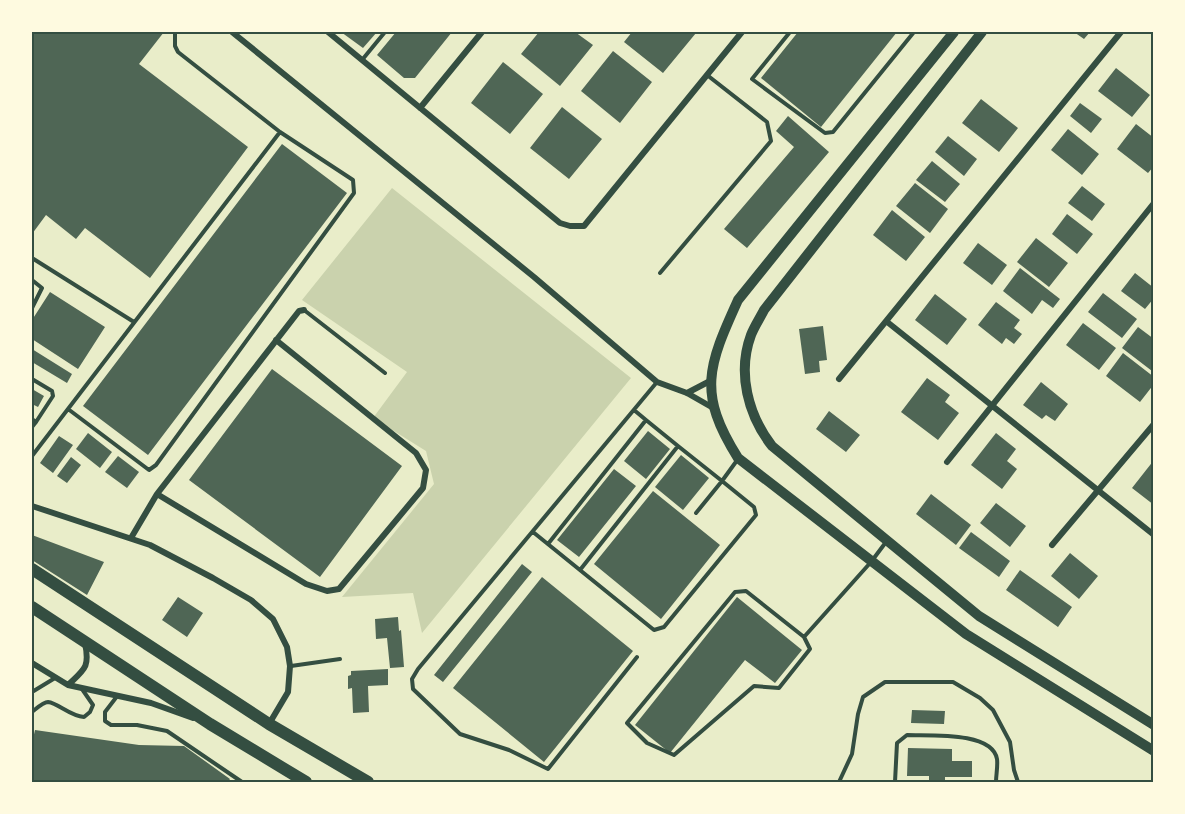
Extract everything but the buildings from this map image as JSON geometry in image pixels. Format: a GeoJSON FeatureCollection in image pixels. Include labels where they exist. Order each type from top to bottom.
{"type":"FeatureCollection","features":[{"type":"Feature","properties":{"kind":"main road"},"geometry":{"type":"LineString","coordinates":[[954,32],[738,300],[721,337],[710,381],[715,409],[725,438],[738,458],[871,562],[966,634],[1154,751]]}},
{"type":"Feature","properties":{"kind":"main road"},"geometry":{"type":"LineString","coordinates":[[979,32],[764,310],[751,336],[744,369],[749,400],[760,430],[772,446],[980,616],[1154,725]]}},
{"type":"Feature","properties":{"kind":"main road"},"geometry":{"type":"LineString","coordinates":[[32,569],[269,724],[368,783]]}},
{"type":"Feature","properties":{"kind":"main road"},"geometry":{"type":"LineString","coordinates":[[32,607],[210,724],[304,781]]}},
{"type":"Feature","properties":{"kind":"street"},"geometry":{"type":"LineString","coordinates":[[232,32],[534,277],[657,382],[687,393],[715,409]]}},
{"type":"Feature","properties":{"kind":"street"},"geometry":{"type":"LineString","coordinates":[[328,32],[560,223],[570,226],[584,226],[742,32]]}},
{"type":"Feature","properties":{"kind":"street"},"geometry":{"type":"LineString","coordinates":[[420,108],[482,32]]}},
{"type":"Feature","properties":{"kind":"street"},"geometry":{"type":"LineString","coordinates":[[838,379],[1121,32]]}},
{"type":"Feature","properties":{"kind":"street"},"geometry":{"type":"LineString","coordinates":[[947,462],[1154,203]]}},
{"type":"Feature","properties":{"kind":"street"},"geometry":{"type":"LineString","coordinates":[[131,538],[157,494],[299,311],[304,310]]}},
{"type":"Feature","properties":{"kind":"street"},"geometry":{"type":"LineString","coordinates":[[886,321],[1154,535]]}},
{"type":"Feature","properties":{"kind":"street"},"geometry":{"type":"LineString","coordinates":[[157,494],[306,584],[327,591],[339,589],[423,488],[426,470],[416,453],[276,340]]}},
{"type":"Feature","properties":{"kind":"street"},"geometry":{"type":"LineString","coordinates":[[687,393],[710,381]]}},
{"type":"Feature","properties":{"kind":"street"},"geometry":{"type":"LineString","coordinates":[[1052,545],[1154,424]]}},
{"type":"Feature","properties":{"kind":"street"},"geometry":{"type":"LineString","coordinates":[[32,506],[131,538],[213,578],[251,600],[273,618],[287,647],[290,666],[288,692],[269,724]]}},
{"type":"Feature","properties":{"kind":"street"},"geometry":{"type":"LineString","coordinates":[[68,685],[87,665],[84,641]]}},
{"type":"Feature","properties":{"kind":"street"},"geometry":{"type":"LineString","coordinates":[[32,663],[68,685],[152,703],[210,724]]}},
{"type":"Feature","properties":{"kind":"lane"},"geometry":{"type":"LineString","coordinates":[[68,409],[149,470],[156,465],[354,193],[353,180],[280,132],[178,52],[175,46],[175,32]]}},
{"type":"Feature","properties":{"kind":"lane"},"geometry":{"type":"LineString","coordinates":[[362,60],[385,32]]}},
{"type":"Feature","properties":{"kind":"lane"},"geometry":{"type":"LineString","coordinates":[[790,32],[752,78],[825,133],[833,132],[914,32]]}},
{"type":"Feature","properties":{"kind":"lane"},"geometry":{"type":"LineString","coordinates":[[660,273],[771,141],[767,122],[707,75]]}},
{"type":"Feature","properties":{"kind":"lane"},"geometry":{"type":"LineString","coordinates":[[32,456],[280,132]]}},
{"type":"Feature","properties":{"kind":"lane"},"geometry":{"type":"LineString","coordinates":[[32,258],[134,322]]}},
{"type":"Feature","properties":{"kind":"lane"},"geometry":{"type":"LineString","coordinates":[[32,280],[42,288],[32,308]]}},
{"type":"Feature","properties":{"kind":"lane"},"geometry":{"type":"LineString","coordinates":[[304,310],[385,373]]}},
{"type":"Feature","properties":{"kind":"lane"},"geometry":{"type":"LineString","coordinates":[[32,379],[52,391],[53,396],[34,420],[32,427]]}},
{"type":"Feature","properties":{"kind":"lane"},"geometry":{"type":"LineString","coordinates":[[637,657],[548,769],[509,750],[460,734],[413,689],[412,679],[418,669],[657,382]]}},
{"type":"Feature","properties":{"kind":"lane"},"geometry":{"type":"LineString","coordinates":[[532,532],[654,630],[664,627],[756,515],[754,507],[633,410]]}},
{"type":"Feature","properties":{"kind":"lane"},"geometry":{"type":"LineString","coordinates":[[548,544],[646,420]]}},
{"type":"Feature","properties":{"kind":"lane"},"geometry":{"type":"LineString","coordinates":[[580,570],[678,446]]}},
{"type":"Feature","properties":{"kind":"lane"},"geometry":{"type":"LineString","coordinates":[[696,513],[738,458]]}},
{"type":"Feature","properties":{"kind":"lane"},"geometry":{"type":"LineString","coordinates":[[804,637],[888,541]]}},
{"type":"Feature","properties":{"kind":"lane"},"geometry":{"type":"LineString","coordinates":[[746,591],[804,637],[810,649],[779,688],[754,686],[674,755],[647,743],[628,726],[627,723],[735,592],[746,591]]}},
{"type":"Feature","properties":{"kind":"lane"},"geometry":{"type":"LineString","coordinates":[[290,666],[340,659]]}},
{"type":"Feature","properties":{"kind":"lane"},"geometry":{"type":"LineString","coordinates":[[32,692],[55,678]]}},
{"type":"Feature","properties":{"kind":"lane"},"geometry":{"type":"LineString","coordinates":[[839,783],[852,754],[863,697],[885,682],[953,682],[980,698],[993,710],[1010,742],[1018,783]]}},
{"type":"Feature","properties":{"kind":"lane"},"geometry":{"type":"LineString","coordinates":[[32,711],[46,702],[51,702],[75,716],[84,717],[93,705],[82,689]]}},
{"type":"Feature","properties":{"kind":"lane"},"geometry":{"type":"LineString","coordinates":[[118,694],[105,712],[105,721],[111,725],[137,725],[167,731],[242,783]]}},
{"type":"Feature","properties":{"kind":"lane"},"geometry":{"type":"LineString","coordinates":[[896,783],[897,743],[907,735],[972,738],[986,744],[997,757],[996,783]]}},
{"type":"Feature","properties":{"kind":"green space"},"geometry":{"type":"Polygon","coordinates":[[[392,188],[631,378],[422,633],[413,593],[342,597],[434,484],[426,451],[373,418],[407,372],[302,300],[392,188]]]}}]}
